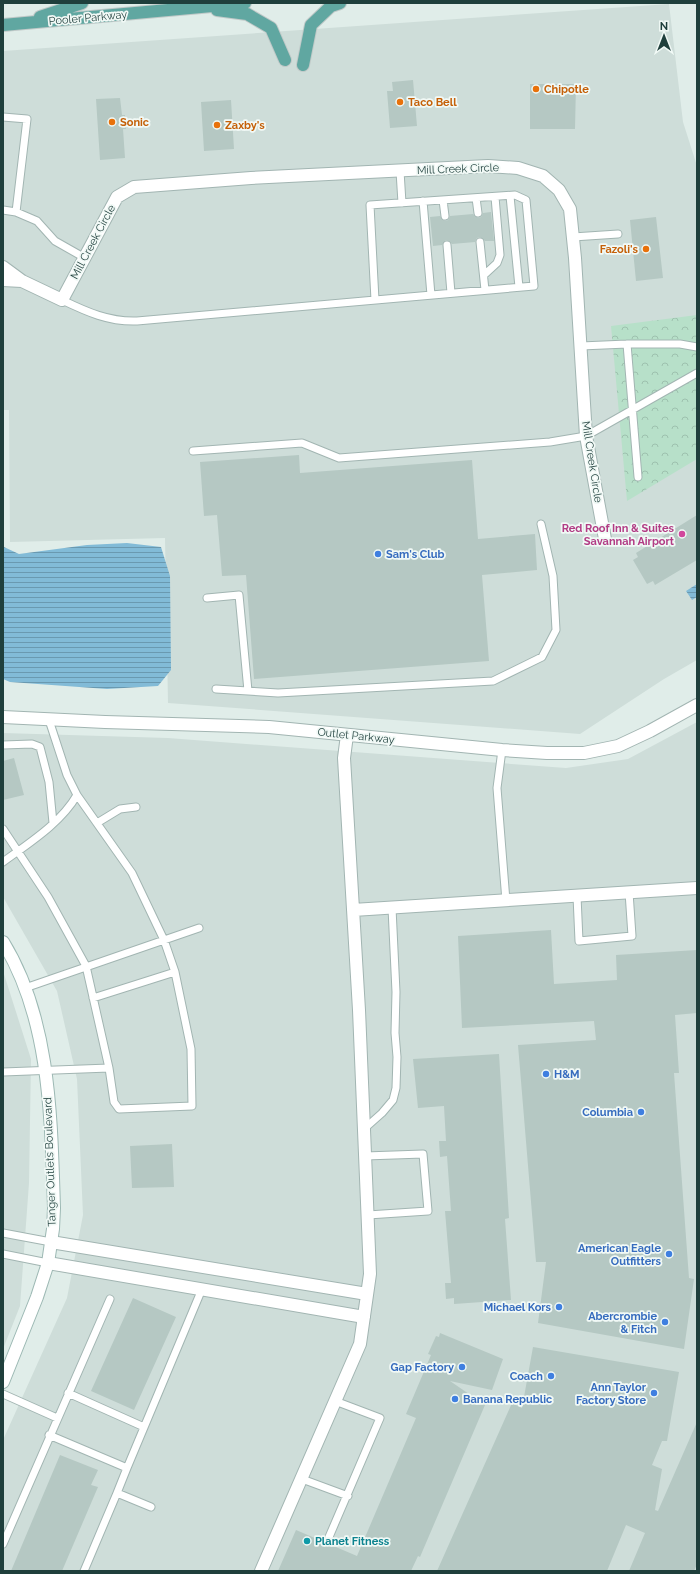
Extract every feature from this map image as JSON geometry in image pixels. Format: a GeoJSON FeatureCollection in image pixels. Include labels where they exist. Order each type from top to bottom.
{"type":"FeatureCollection","features":[{"type":"Feature","properties":{"kind":"main road"},"geometry":{"type":"LineString","coordinates":[[22,24],[82,3]]}},
{"type":"Feature","properties":{"kind":"main road","name":"Pooler Parkway"},"geometry":{"type":"LineString","coordinates":[[3,25],[245,3]]}},
{"type":"Feature","properties":{"kind":"main road"},"geometry":{"type":"LineString","coordinates":[[303,65],[311,25],[331,6],[340,3]]}},
{"type":"Feature","properties":{"kind":"main road"},"geometry":{"type":"LineString","coordinates":[[196,8],[247,14],[271,28],[285,60]]}},
{"type":"Feature","properties":{"kind":"street","name":"Mill Creek Circle"},"geometry":{"type":"LineString","coordinates":[[62,300],[117,197],[134,187],[251,178],[488,166],[518,168],[543,176],[559,190],[570,210],[581,346],[586,436],[605,539]]}},
{"type":"Feature","properties":{"kind":"street"},"geometry":{"type":"LineString","coordinates":[[3,267],[22,281],[62,300]]}},
{"type":"Feature","properties":{"kind":"street"},"geometry":{"type":"LineString","coordinates":[[3,280],[22,281]]}},
{"type":"Feature","properties":{"kind":"street","name":"Outlet Parkway"},"geometry":{"type":"LineString","coordinates":[[3,717],[49,720],[269,727],[547,754],[584,754],[618,746],[650,731],[697,705]]}},
{"type":"Feature","properties":{"kind":"street"},"geometry":{"type":"LineString","coordinates":[[261,1571],[360,1344],[370,1274],[353,910],[344,758],[347,735]]}},
{"type":"Feature","properties":{"kind":"street"},"geometry":{"type":"LineString","coordinates":[[353,910],[697,888]]}},
{"type":"Feature","properties":{"kind":"street","name":"Tanger Outlets Boulevard"},"geometry":{"type":"LineString","coordinates":[[3,942],[12,956],[25,988],[37,1032],[45,1070],[53,1176],[53,1229],[48,1263],[37,1297],[3,1382]]}},
{"type":"Feature","properties":{"kind":"street"},"geometry":{"type":"LineString","coordinates":[[51,1242],[367,1294]]}},
{"type":"Feature","properties":{"kind":"street"},"geometry":{"type":"LineString","coordinates":[[48,1263],[364,1317]]}},
{"type":"Feature","properties":{"kind":"lane"},"geometry":{"type":"LineString","coordinates":[[3,117],[27,119],[16,212]]}},
{"type":"Feature","properties":{"kind":"lane"},"geometry":{"type":"LineString","coordinates":[[400,171],[402,203]]}},
{"type":"Feature","properties":{"kind":"lane"},"geometry":{"type":"LineString","coordinates":[[62,300],[93,315],[120,322],[519,288],[534,286],[526,200],[515,195],[370,205],[375,300]]}},
{"type":"Feature","properties":{"kind":"lane"},"geometry":{"type":"LineString","coordinates":[[510,196],[519,288]]}},
{"type":"Feature","properties":{"kind":"lane"},"geometry":{"type":"LineString","coordinates":[[484,275],[497,263],[500,255],[495,197]]}},
{"type":"Feature","properties":{"kind":"lane"},"geometry":{"type":"LineString","coordinates":[[476,198],[478,213]]}},
{"type":"Feature","properties":{"kind":"lane"},"geometry":{"type":"LineString","coordinates":[[443,200],[445,216]]}},
{"type":"Feature","properties":{"kind":"lane"},"geometry":{"type":"LineString","coordinates":[[423,201],[431,295]]}},
{"type":"Feature","properties":{"kind":"lane"},"geometry":{"type":"LineString","coordinates":[[3,210],[16,212],[37,221],[55,241],[84,258]]}},
{"type":"Feature","properties":{"kind":"lane"},"geometry":{"type":"LineString","coordinates":[[573,237],[618,234]]}},
{"type":"Feature","properties":{"kind":"lane"},"geometry":{"type":"LineString","coordinates":[[480,242],[485,290]]}},
{"type":"Feature","properties":{"kind":"lane"},"geometry":{"type":"LineString","coordinates":[[447,245],[451,293]]}},
{"type":"Feature","properties":{"kind":"lane"},"geometry":{"type":"LineString","coordinates":[[627,344],[634,411],[638,477]]}},
{"type":"Feature","properties":{"kind":"lane"},"geometry":{"type":"LineString","coordinates":[[581,346],[680,344],[697,348]]}},
{"type":"Feature","properties":{"kind":"lane"},"geometry":{"type":"LineString","coordinates":[[193,451],[302,443],[339,458],[550,442],[586,436],[634,411],[697,373]]}},
{"type":"Feature","properties":{"kind":"lane"},"geometry":{"type":"LineString","coordinates":[[216,689],[278,693],[493,681],[542,657],[556,630],[553,576],[540,524]]}},
{"type":"Feature","properties":{"kind":"lane"},"geometry":{"type":"LineString","coordinates":[[207,598],[239,596],[248,691]]}},
{"type":"Feature","properties":{"kind":"lane"},"geometry":{"type":"LineString","coordinates":[[3,829],[16,852],[48,897],[86,966],[109,1068],[114,1102],[119,1109],[192,1106],[191,1049],[175,972],[164,940],[132,873],[77,795],[67,775],[49,720]]}},
{"type":"Feature","properties":{"kind":"lane"},"geometry":{"type":"LineString","coordinates":[[3,745],[32,744],[40,747],[49,782],[53,822]]}},
{"type":"Feature","properties":{"kind":"lane"},"geometry":{"type":"LineString","coordinates":[[502,750],[497,788],[506,900]]}},
{"type":"Feature","properties":{"kind":"lane"},"geometry":{"type":"LineString","coordinates":[[3,862],[70,807],[77,795]]}},
{"type":"Feature","properties":{"kind":"lane"},"geometry":{"type":"LineString","coordinates":[[97,823],[120,810],[136,806]]}},
{"type":"Feature","properties":{"kind":"lane"},"geometry":{"type":"LineString","coordinates":[[577,896],[579,941],[632,936],[629,892]]}},
{"type":"Feature","properties":{"kind":"lane"},"geometry":{"type":"LineString","coordinates":[[364,1129],[382,1113],[393,1100],[396,1088],[396,992],[392,908]]}},
{"type":"Feature","properties":{"kind":"lane"},"geometry":{"type":"LineString","coordinates":[[25,988],[199,928]]}},
{"type":"Feature","properties":{"kind":"lane"},"geometry":{"type":"LineString","coordinates":[[93,998],[175,972]]}},
{"type":"Feature","properties":{"kind":"lane"},"geometry":{"type":"LineString","coordinates":[[3,1072],[109,1068]]}},
{"type":"Feature","properties":{"kind":"lane"},"geometry":{"type":"LineString","coordinates":[[365,1156],[424,1154],[428,1211],[368,1214]]}},
{"type":"Feature","properties":{"kind":"lane"},"geometry":{"type":"LineString","coordinates":[[3,1233],[51,1242]]}},
{"type":"Feature","properties":{"kind":"lane"},"geometry":{"type":"LineString","coordinates":[[3,1254],[48,1263]]}},
{"type":"Feature","properties":{"kind":"lane"},"geometry":{"type":"LineString","coordinates":[[84,1571],[202,1289]]}},
{"type":"Feature","properties":{"kind":"lane"},"geometry":{"type":"LineString","coordinates":[[3,1544],[49,1435],[110,1299]]}},
{"type":"Feature","properties":{"kind":"lane"},"geometry":{"type":"LineString","coordinates":[[68,1393],[144,1427]]}},
{"type":"Feature","properties":{"kind":"lane"},"geometry":{"type":"LineString","coordinates":[[3,1394],[57,1418]]}},
{"type":"Feature","properties":{"kind":"lane"},"geometry":{"type":"LineString","coordinates":[[329,1537],[348,1496],[380,1418],[336,1401]]}},
{"type":"Feature","properties":{"kind":"lane"},"geometry":{"type":"LineString","coordinates":[[49,1435],[127,1468]]}},
{"type":"Feature","properties":{"kind":"lane"},"geometry":{"type":"LineString","coordinates":[[302,1479],[348,1496]]}},
{"type":"Feature","properties":{"kind":"lane"},"geometry":{"type":"LineString","coordinates":[[117,1493],[150,1507]]}},
{"type":"Feature","properties":{"kind":"shaded area"},"geometry":{"type":"Polygon","coordinates":[[[669,4],[683,122],[697,166],[697,660],[664,679],[580,734],[168,703],[165,538],[10,542],[9,410],[3,410],[3,51],[669,4]]]}},
{"type":"Feature","properties":{"kind":"shaded area"},"geometry":{"type":"Polygon","coordinates":[[[697,722],[697,1571],[3,1571],[3,1440],[67,1298],[83,1215],[77,1079],[57,991],[3,897],[3,733],[168,738],[566,768],[628,759],[697,722]]]}},
{"type":"Feature","properties":{"kind":"shaded area"},"geometry":{"type":"Polygon","coordinates":[[[3,971],[31,1059],[29,1183],[20,1306],[3,1349],[3,971]]]}},
{"type":"Feature","properties":{"kind":"green space"},"geometry":{"type":"Polygon","coordinates":[[[697,315],[697,459],[627,501],[611,326],[697,315]]]}},
{"type":"Feature","properties":{"kind":"water"},"geometry":{"type":"Polygon","coordinates":[[[3,541],[4,547],[19,554],[87,545],[127,543],[161,547],[170,576],[171,670],[158,686],[107,689],[10,682],[3,679],[3,541]]]}},
{"type":"Feature","properties":{"kind":"water"},"geometry":{"type":"Polygon","coordinates":[[[697,584],[697,597],[692,600],[686,591],[697,584]]]}},
{"type":"Feature","properties":{"kind":"building"},"geometry":{"type":"Polygon","coordinates":[[[413,80],[417,126],[390,128],[387,91],[393,91],[392,82],[413,80]]]}},
{"type":"Feature","properties":{"kind":"building"},"geometry":{"type":"Polygon","coordinates":[[[530,84],[576,84],[575,129],[530,129],[530,84]]]}},
{"type":"Feature","properties":{"kind":"building","name":"Sonic"},"geometry":{"type":"Polygon","coordinates":[[[120,98],[122,115],[125,115],[126,129],[123,129],[125,158],[100,160],[96,99],[120,98]]]}},
{"type":"Feature","properties":{"kind":"building","name":"Zaxby's"},"geometry":{"type":"Polygon","coordinates":[[[231,100],[234,149],[204,151],[201,102],[231,100]]]}},
{"type":"Feature","properties":{"kind":"building"},"geometry":{"type":"Polygon","coordinates":[[[491,212],[494,241],[485,241],[480,237],[477,238],[475,242],[452,244],[446,240],[442,245],[433,246],[430,217],[440,216],[445,221],[448,220],[450,216],[473,214],[478,218],[481,217],[483,213],[491,212]]]}},
{"type":"Feature","properties":{"kind":"building","name":"Fazoli's"},"geometry":{"type":"Polygon","coordinates":[[[656,217],[663,278],[636,281],[630,220],[656,217]]]}},
{"type":"Feature","properties":{"kind":"building","name":"Sam's Club"},"geometry":{"type":"Polygon","coordinates":[[[299,455],[300,473],[472,460],[478,539],[535,534],[537,570],[482,575],[489,661],[254,679],[246,575],[222,576],[217,515],[204,516],[200,462],[299,455]]]}},
{"type":"Feature","properties":{"kind":"building","name":"Red Roof Inn & Suites Savannah Airport"},"geometry":{"type":"Polygon","coordinates":[[[697,515],[697,560],[655,585],[653,581],[647,584],[633,560],[638,557],[636,553],[697,515]]]}},
{"type":"Feature","properties":{"kind":"building"},"geometry":{"type":"Polygon","coordinates":[[[14,758],[24,795],[3,800],[3,761],[14,758]]]}},
{"type":"Feature","properties":{"kind":"building"},"geometry":{"type":"Polygon","coordinates":[[[551,930],[554,984],[617,980],[616,955],[697,950],[697,1013],[675,1015],[679,1073],[674,1073],[689,1278],[694,1279],[684,1349],[538,1323],[546,1262],[536,1262],[518,1045],[596,1040],[594,1021],[462,1028],[458,936],[551,930]]]}},
{"type":"Feature","properties":{"kind":"building"},"geometry":{"type":"Polygon","coordinates":[[[499,1054],[509,1218],[505,1219],[511,1300],[454,1304],[454,1298],[446,1299],[445,1283],[451,1283],[445,1211],[451,1211],[447,1156],[440,1157],[439,1141],[446,1141],[444,1106],[418,1108],[413,1059],[499,1054]]]}},
{"type":"Feature","properties":{"kind":"building"},"geometry":{"type":"Polygon","coordinates":[[[172,1144],[174,1187],[132,1188],[130,1146],[172,1144]]]}},
{"type":"Feature","properties":{"kind":"building"},"geometry":{"type":"Polygon","coordinates":[[[133,1298],[176,1317],[134,1410],[91,1391],[133,1298]]]}},
{"type":"Feature","properties":{"kind":"building"},"geometry":{"type":"Polygon","coordinates":[[[440,1333],[503,1359],[492,1390],[450,1381],[485,1405],[420,1557],[418,1556],[411,1571],[278,1571],[296,1530],[357,1556],[416,1418],[406,1414],[431,1355],[428,1354],[436,1336],[439,1337],[440,1333]]]}},
{"type":"Feature","properties":{"kind":"building"},"geometry":{"type":"Polygon","coordinates":[[[533,1347],[679,1372],[667,1441],[662,1441],[652,1465],[662,1469],[655,1510],[658,1511],[697,1422],[697,1564],[694,1571],[629,1571],[645,1533],[626,1525],[607,1571],[437,1571],[512,1403],[522,1408],[533,1347]]]}},
{"type":"Feature","properties":{"kind":"building"},"geometry":{"type":"Polygon","coordinates":[[[60,1455],[98,1470],[91,1485],[98,1487],[62,1571],[11,1571],[60,1455]]]}},
{"type":"Feature","properties":{"kind":"place","name":"Chipotle"},"geometry":{"type":"Point","coordinates":[536,89]}},
{"type":"Feature","properties":{"kind":"place","name":"Taco Bell"},"geometry":{"type":"Point","coordinates":[400,102]}},
{"type":"Feature","properties":{"kind":"place","name":"Sonic"},"geometry":{"type":"Point","coordinates":[112,122]}},
{"type":"Feature","properties":{"kind":"place","name":"Zaxby's"},"geometry":{"type":"Point","coordinates":[217,125]}},
{"type":"Feature","properties":{"kind":"place","name":"Fazoli's"},"geometry":{"type":"Point","coordinates":[646,249]}},
{"type":"Feature","properties":{"kind":"place","name":"Red Roof Inn & Suites Savannah Airport"},"geometry":{"type":"Point","coordinates":[682,534]}},
{"type":"Feature","properties":{"kind":"place","name":"Sam's Club"},"geometry":{"type":"Point","coordinates":[378,554]}},
{"type":"Feature","properties":{"kind":"place","name":"H&M"},"geometry":{"type":"Point","coordinates":[546,1074]}},
{"type":"Feature","properties":{"kind":"place","name":"Columbia"},"geometry":{"type":"Point","coordinates":[641,1112]}},
{"type":"Feature","properties":{"kind":"place","name":"American Eagle Outfitters"},"geometry":{"type":"Point","coordinates":[669,1254]}},
{"type":"Feature","properties":{"kind":"place","name":"Michael Kors"},"geometry":{"type":"Point","coordinates":[559,1307]}},
{"type":"Feature","properties":{"kind":"place","name":"Abercrombie & Fitch"},"geometry":{"type":"Point","coordinates":[665,1322]}},
{"type":"Feature","properties":{"kind":"place","name":"Gap Factory"},"geometry":{"type":"Point","coordinates":[462,1367]}},
{"type":"Feature","properties":{"kind":"place","name":"Coach"},"geometry":{"type":"Point","coordinates":[551,1376]}},
{"type":"Feature","properties":{"kind":"place","name":"Ann Taylor Factory Store"},"geometry":{"type":"Point","coordinates":[654,1393]}},
{"type":"Feature","properties":{"kind":"place","name":"Banana Republic"},"geometry":{"type":"Point","coordinates":[455,1399]}},
{"type":"Feature","properties":{"kind":"place","name":"Planet Fitness"},"geometry":{"type":"Point","coordinates":[307,1541]}}]}
